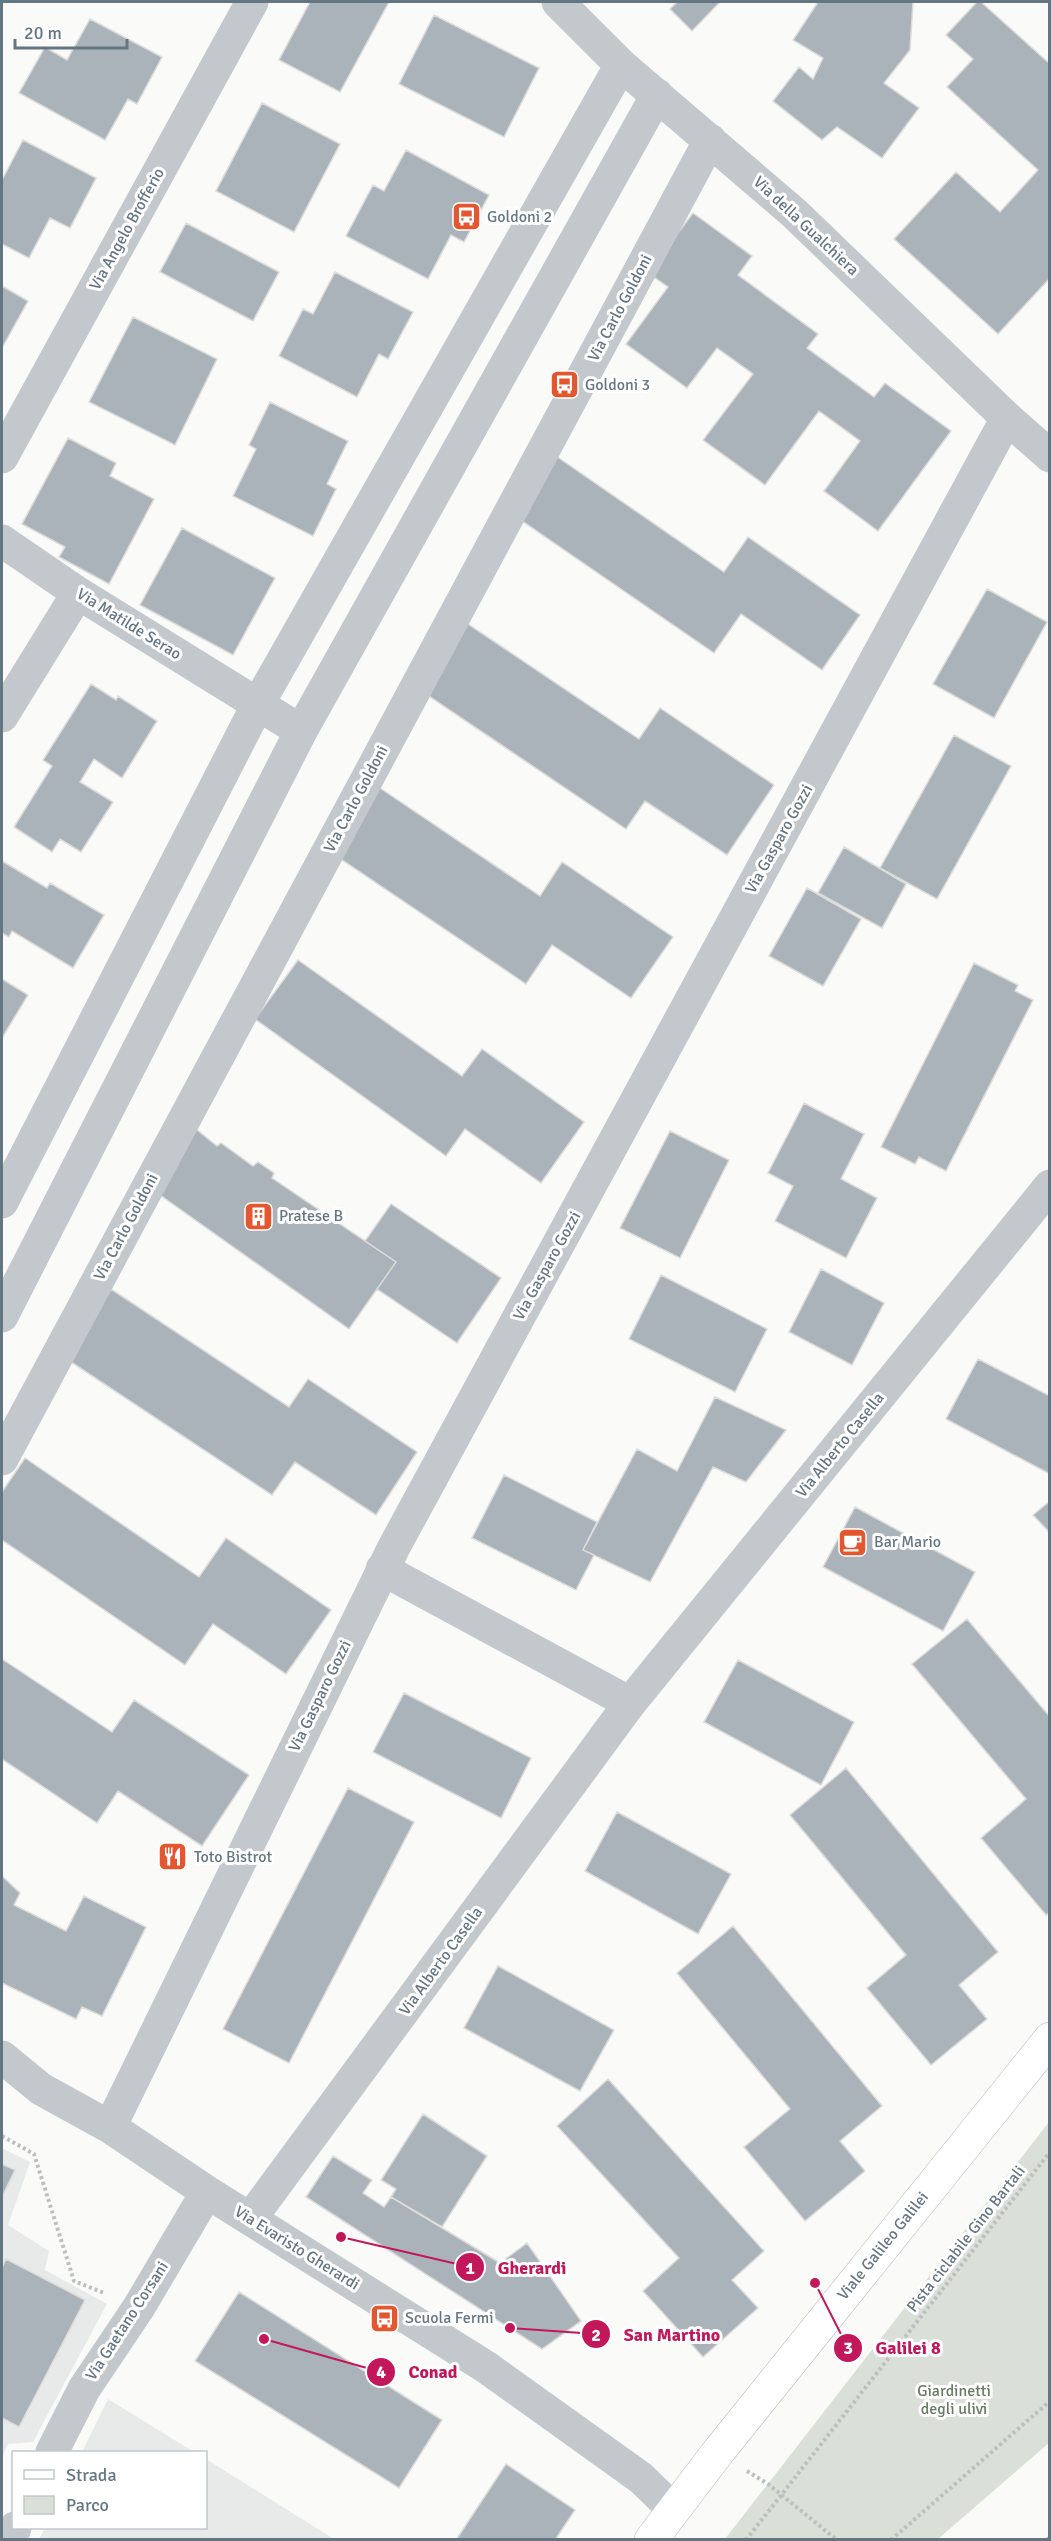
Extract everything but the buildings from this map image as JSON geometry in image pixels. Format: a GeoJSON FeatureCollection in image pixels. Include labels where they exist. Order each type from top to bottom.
{"type":"FeatureCollection","features":[{"type":"Feature","properties":{"kind":"main road","name":"Viale Galileo Galilei"},"geometry":{"type":"LineString","coordinates":[[651,2540],[718,2452],[1050,2038]]}},
{"type":"Feature","properties":{"kind":"street","name":"Via Angelo Brofferio"},"geometry":{"type":"LineString","coordinates":[[2,457],[252,2]]}},
{"type":"Feature","properties":{"kind":"street","name":"Via della Gualchiera"},"geometry":{"type":"LineString","coordinates":[[558,2],[621,65],[794,213],[1007,418],[1050,456]]}},
{"type":"Feature","properties":{"kind":"street"},"geometry":{"type":"LineString","coordinates":[[2,1202],[258,704],[621,65]]}},
{"type":"Feature","properties":{"kind":"street"},"geometry":{"type":"LineString","coordinates":[[2,1316],[301,731],[657,95]]}},
{"type":"Feature","properties":{"kind":"street","name":"Via Carlo Goldoni"},"geometry":{"type":"LineString","coordinates":[[2,1459],[710,140]]}},
{"type":"Feature","properties":{"kind":"street","name":"Via Gasparo Gozzi"},"geometry":{"type":"LineString","coordinates":[[110,2127],[382,1569],[1007,418]]}},
{"type":"Feature","properties":{"kind":"street","name":"Via Matilde Serao"},"geometry":{"type":"LineString","coordinates":[[2,541],[78,593],[258,704]]}},
{"type":"Feature","properties":{"kind":"street"},"geometry":{"type":"LineString","coordinates":[[2,716],[78,593]]}},
{"type":"Feature","properties":{"kind":"street"},"geometry":{"type":"LineString","coordinates":[[258,704],[301,731]]}},
{"type":"Feature","properties":{"kind":"street","name":"Via Alberto Casella"},"geometry":{"type":"LineString","coordinates":[[251,2218],[630,1703],[1050,1186]]}},
{"type":"Feature","properties":{"kind":"street"},"geometry":{"type":"LineString","coordinates":[[382,1569],[630,1703]]}},
{"type":"Feature","properties":{"kind":"street","name":"Via Evaristo Gherardi"},"geometry":{"type":"LineString","coordinates":[[2,2057],[41,2089],[110,2127],[207,2192],[486,2367],[641,2478],[674,2510]]}},
{"type":"Feature","properties":{"kind":"street","name":"Via Gaetano Corsani"},"geometry":{"type":"LineString","coordinates":[[53,2451],[84,2389],[138,2307],[207,2192]]}},
{"type":"Feature","properties":{"kind":"path"},"geometry":{"type":"LineString","coordinates":[[2,2136],[34,2154],[74,2282],[138,2307]]}},
{"type":"Feature","properties":{"kind":"path","name":"Pista ciclabile Gino Bartali"},"geometry":{"type":"LineString","coordinates":[[746,2540],[1050,2151]]}},
{"type":"Feature","properties":{"kind":"path"},"geometry":{"type":"LineString","coordinates":[[891,2540],[1050,2401]]}},
{"type":"Feature","properties":{"kind":"path"},"geometry":{"type":"LineString","coordinates":[[718,2452],[768,2484],[837,2540]]}},
{"type":"Feature","properties":{"kind":"shaded area"},"geometry":{"type":"Polygon","coordinates":[[[2,2148],[30,2162],[8,2225],[49,2251],[45,2270],[107,2304],[33,2442],[8,2444],[2,2456],[2,2148]]]}},
{"type":"Feature","properties":{"kind":"shaded area"},"geometry":{"type":"Polygon","coordinates":[[[108,2399],[192,2451],[82,2451],[108,2399]]]}},
{"type":"Feature","properties":{"kind":"shaded area"},"geometry":{"type":"Polygon","coordinates":[[[207,2460],[334,2539],[39,2539],[44,2529],[207,2529],[207,2460]]]}},
{"type":"Feature","properties":{"kind":"green space","name":"Giardinetti degli ulivi"},"geometry":{"type":"Polygon","coordinates":[[[1049,2122],[1049,2443],[938,2539],[725,2539],[1049,2122]]]}},
{"type":"Feature","properties":{"kind":"place","name":"Goldoni 2"},"geometry":{"type":"Point","coordinates":[466,217]}},
{"type":"Feature","properties":{"kind":"place","name":"Goldoni 3"},"geometry":{"type":"Point","coordinates":[564,385]}},
{"type":"Feature","properties":{"kind":"place","name":"Pratese B"},"geometry":{"type":"Point","coordinates":[258,1216]}},
{"type":"Feature","properties":{"kind":"place","name":"Bar Mario"},"geometry":{"type":"Point","coordinates":[853,1542]}},
{"type":"Feature","properties":{"kind":"place","name":"Toto Bistrot"},"geometry":{"type":"Point","coordinates":[173,1857]}},
{"type":"Feature","properties":{"kind":"place","name":"Gherardi"},"geometry":{"type":"Point","coordinates":[341,2237]}},
{"type":"Feature","properties":{"kind":"place","name":"Galilei 8"},"geometry":{"type":"Point","coordinates":[815,2283]}},
{"type":"Feature","properties":{"kind":"place","name":"Scuola Fermi"},"geometry":{"type":"Point","coordinates":[384,2318]}},
{"type":"Feature","properties":{"kind":"place","name":"San Martino"},"geometry":{"type":"Point","coordinates":[510,2328]}},
{"type":"Feature","properties":{"kind":"place","name":"Conad"},"geometry":{"type":"Point","coordinates":[264,2339]}}]}
